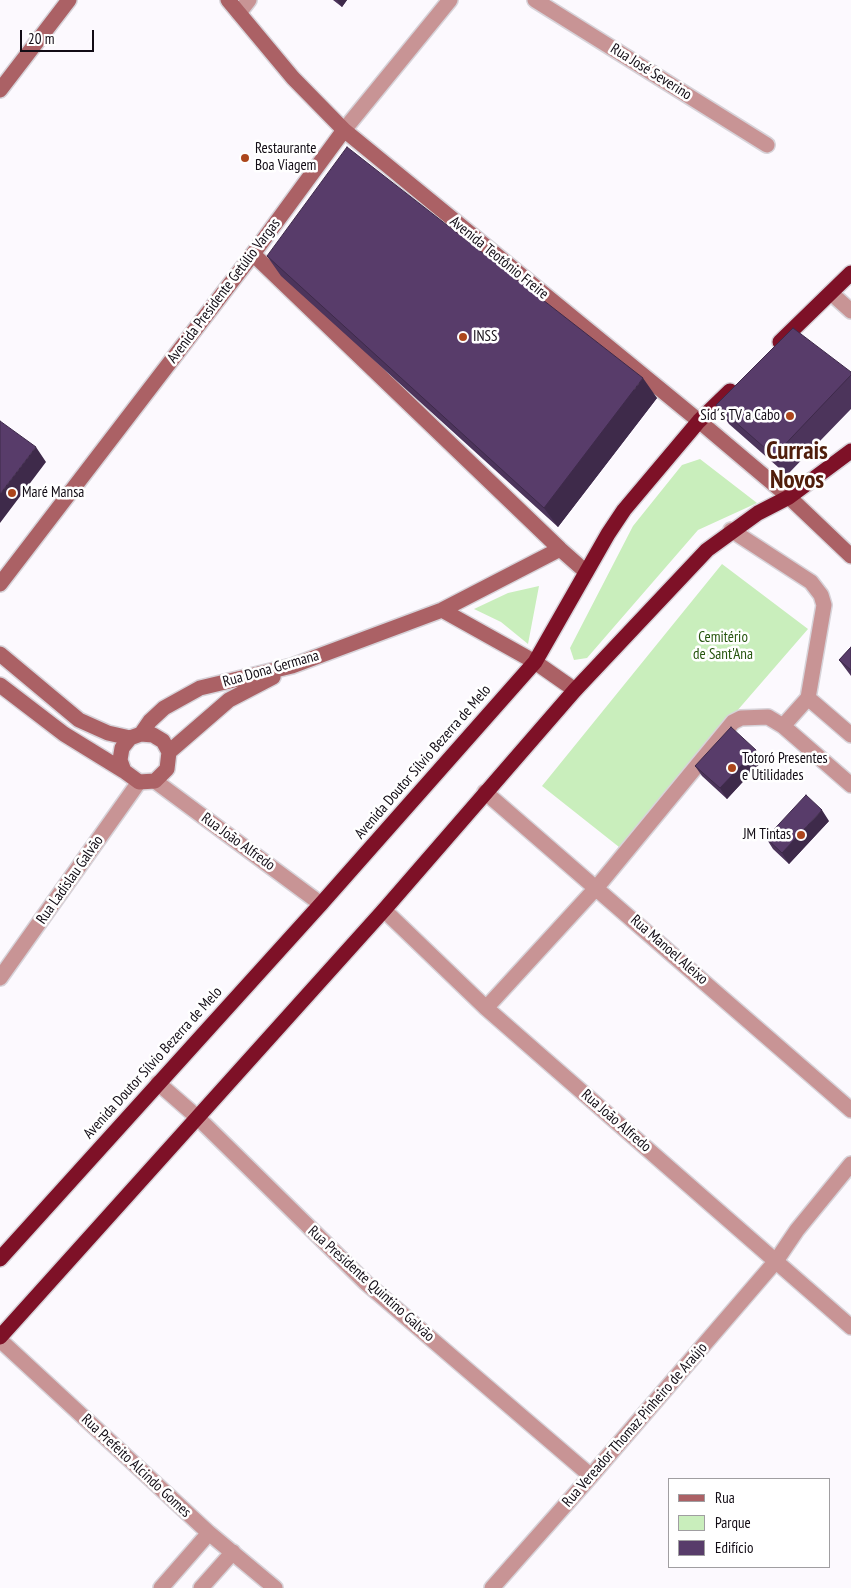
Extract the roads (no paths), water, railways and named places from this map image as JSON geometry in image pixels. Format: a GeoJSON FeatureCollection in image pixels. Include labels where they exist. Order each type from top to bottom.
{"type":"FeatureCollection","features":[{"type":"Feature","properties":{"kind":"highway"},"geometry":{"type":"LineString","coordinates":[[768,354],[851,273]]}},
{"type":"Feature","properties":{"kind":"highway","name":"Avenida Doutor Sílvio Bezerra de Melo"},"geometry":{"type":"LineString","coordinates":[[0,1259],[321,904],[534,662],[624,510],[699,421],[740,380]]}},
{"type":"Feature","properties":{"kind":"highway"},"geometry":{"type":"LineString","coordinates":[[0,1338],[384,910],[575,690],[707,550],[731,530],[789,497],[851,451]]}},
{"type":"Feature","properties":{"kind":"main road"},"geometry":{"type":"LineString","coordinates":[[0,90],[69,0]]}},
{"type":"Feature","properties":{"kind":"main road","name":"Avenida Teotônio Freire"},"geometry":{"type":"LineString","coordinates":[[228,0],[293,78],[344,130],[699,421],[789,497],[851,556]]}},
{"type":"Feature","properties":{"kind":"main road","name":"Avenida Presidente Getúlio Vargas"},"geometry":{"type":"LineString","coordinates":[[0,584],[253,254],[344,130]]}},
{"type":"Feature","properties":{"kind":"main road"},"geometry":{"type":"LineString","coordinates":[[253,254],[586,572]]}},
{"type":"Feature","properties":{"kind":"main road","name":"Rua Dona Germana"},"geometry":{"type":"LineString","coordinates":[[135,736],[164,708],[200,688],[292,666],[442,610],[560,549]]}},
{"type":"Feature","properties":{"kind":"main road"},"geometry":{"type":"LineString","coordinates":[[442,610],[534,662],[575,690]]}},
{"type":"Feature","properties":{"kind":"main road"},"geometry":{"type":"LineString","coordinates":[[0,654],[79,720],[108,733],[135,736],[153,735],[163,741],[169,752],[168,769],[155,781],[139,782],[64,734],[0,685]]}},
{"type":"Feature","properties":{"kind":"main road"},"geometry":{"type":"LineString","coordinates":[[169,752],[229,700],[292,666]]}},
{"type":"Feature","properties":{"kind":"main road"},"geometry":{"type":"LineString","coordinates":[[124,771],[120,760],[122,748],[135,736]]}},
{"type":"Feature","properties":{"kind":"street"},"geometry":{"type":"LineString","coordinates":[[239,13],[249,0]]}},
{"type":"Feature","properties":{"kind":"street","name":"Avenida Presidente Getúlio Vargas"},"geometry":{"type":"LineString","coordinates":[[344,130],[450,0]]}},
{"type":"Feature","properties":{"kind":"street","name":"Rua José Severino"},"geometry":{"type":"LineString","coordinates":[[535,0],[767,145]]}},
{"type":"Feature","properties":{"kind":"street"},"geometry":{"type":"LineString","coordinates":[[831,293],[851,311]]}},
{"type":"Feature","properties":{"kind":"street"},"geometry":{"type":"LineString","coordinates":[[731,530],[811,582],[821,595],[824,605],[808,698],[783,726]]}},
{"type":"Feature","properties":{"kind":"street"},"geometry":{"type":"LineString","coordinates":[[808,698],[851,735]]}},
{"type":"Feature","properties":{"kind":"street"},"geometry":{"type":"LineString","coordinates":[[486,1008],[597,887],[734,722],[741,718],[768,717],[783,726],[851,785]]}},
{"type":"Feature","properties":{"kind":"street","name":"Rua João Alfredo"},"geometry":{"type":"LineString","coordinates":[[155,781],[321,904]]}},
{"type":"Feature","properties":{"kind":"street","name":"Rua Ladislau Galvão"},"geometry":{"type":"LineString","coordinates":[[0,978],[139,782]]}},
{"type":"Feature","properties":{"kind":"street","name":"Rua Manoel Aleixo"},"geometry":{"type":"LineString","coordinates":[[485,792],[597,887],[851,1110]]}},
{"type":"Feature","properties":{"kind":"street","name":"Rua João Alfredo"},"geometry":{"type":"LineString","coordinates":[[384,910],[486,1008],[851,1327]]}},
{"type":"Feature","properties":{"kind":"street","name":"Rua Presidente Quintino Galvão"},"geometry":{"type":"LineString","coordinates":[[158,1083],[197,1117],[366,1283],[592,1476]]}},
{"type":"Feature","properties":{"kind":"street","name":"Rua Vereador Thomaz Pinheiro de Araújo"},"geometry":{"type":"LineString","coordinates":[[492,1588],[592,1476],[776,1261],[797,1230],[851,1164]]}},
{"type":"Feature","properties":{"kind":"street","name":"Rua Prefeito Alcindo Gomes"},"geometry":{"type":"LineString","coordinates":[[0,1338],[209,1533],[275,1588]]}},
{"type":"Feature","properties":{"kind":"street"},"geometry":{"type":"LineString","coordinates":[[161,1588],[209,1533]]}},
{"type":"Feature","properties":{"kind":"street"},"geometry":{"type":"LineString","coordinates":[[201,1588],[233,1552]]}},
{"type":"Feature","properties":{"kind":"place","name":"Restaurante Boa Viagem"},"geometry":{"type":"Point","coordinates":[245,158]}},
{"type":"Feature","properties":{"kind":"place","name":"INSS"},"geometry":{"type":"Point","coordinates":[463,337]}},
{"type":"Feature","properties":{"kind":"place","name":"Sid´s TV a Cabo"},"geometry":{"type":"Point","coordinates":[790,416]}},
{"type":"Feature","properties":{"kind":"place","name":"Maré Mansa"},"geometry":{"type":"Point","coordinates":[12,493]}},
{"type":"Feature","properties":{"kind":"place","name":"Totoró Presentes e Utilidades"},"geometry":{"type":"Point","coordinates":[732,768]}},
{"type":"Feature","properties":{"kind":"place","name":"JM Tintas"},"geometry":{"type":"Point","coordinates":[801,835]}},
{"type":"Feature","properties":{"kind":"district","name":"Currais Novos"},"geometry":{"type":"Point","coordinates":[797,466]}},
{"type":"Feature","properties":{"kind":"park label","name":"Cemitério de Sant'Ana"},"geometry":{"type":"Point","coordinates":[723,646]}}]}
